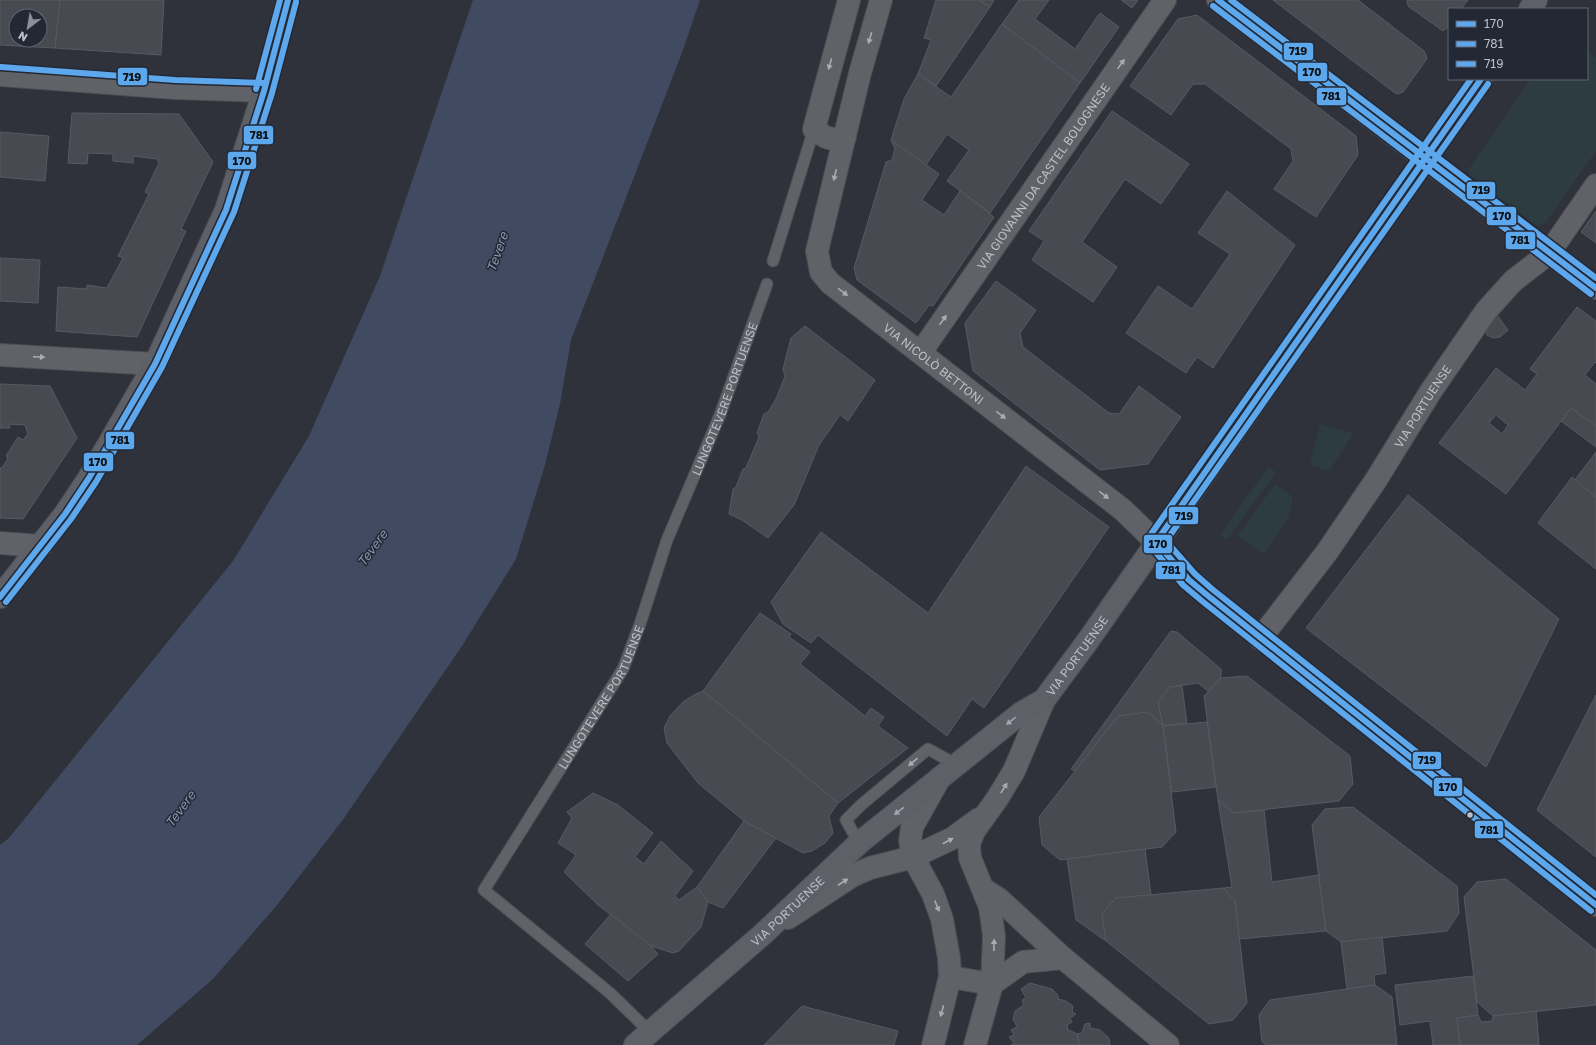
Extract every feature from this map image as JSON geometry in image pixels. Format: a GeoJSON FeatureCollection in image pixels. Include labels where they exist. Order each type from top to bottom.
{"type":"FeatureCollection","features":[{"type":"Feature","properties":{"kind":"main road"},"geometry":{"type":"LineString","coordinates":[[0,597],[41,546],[88,478],[155,364],[226,210],[264,91],[288,0]]}},
{"type":"Feature","properties":{"kind":"main road","name":"VIA PORTUENSE"},"geometry":{"type":"LineString","coordinates":[[643,1039],[763,934],[859,843],[1020,713],[1044,700],[1088,642],[1156,542],[1481,80]]}},
{"type":"Feature","properties":{"kind":"street"},"geometry":{"type":"LineString","coordinates":[[849,0],[814,129],[828,139],[834,140],[844,137],[880,0]]}},
{"type":"Feature","properties":{"kind":"street","name":"VIA GIOVANNI DA CASTEL BOLOGNESE"},"geometry":{"type":"LineString","coordinates":[[920,352],[1165,0]]}},
{"type":"Feature","properties":{"kind":"street"},"geometry":{"type":"LineString","coordinates":[[1218,0],[1596,288]]}},
{"type":"Feature","properties":{"kind":"street"},"geometry":{"type":"LineString","coordinates":[[0,75],[175,88],[264,91]]}},
{"type":"Feature","properties":{"kind":"street","name":"VIA NICOLÒ BETTONI"},"geometry":{"type":"LineString","coordinates":[[844,137],[817,251],[821,272],[830,283],[1127,514],[1156,542],[1189,580],[1260,639],[1596,905]]}},
{"type":"Feature","properties":{"kind":"street","name":"VIA PORTUENSE"},"geometry":{"type":"LineString","coordinates":[[1260,639],[1327,552],[1376,480],[1431,391],[1486,311],[1513,281],[1549,253],[1596,186]]}},
{"type":"Feature","properties":{"kind":"street"},"geometry":{"type":"LineString","coordinates":[[0,355],[155,364]]}},
{"type":"Feature","properties":{"kind":"street"},"geometry":{"type":"LineString","coordinates":[[0,543],[41,546]]}},
{"type":"Feature","properties":{"kind":"street"},"geometry":{"type":"LineString","coordinates":[[975,1045],[992,984],[993,927],[990,907],[970,858],[968,848],[974,831],[998,799],[1014,771],[1044,700]]}},
{"type":"Feature","properties":{"kind":"street","name":"VIA PORTUENSE"},"geometry":{"type":"LineString","coordinates":[[913,857],[910,841],[912,827],[940,778]]}},
{"type":"Feature","properties":{"kind":"street"},"geometry":{"type":"LineString","coordinates":[[763,934],[852,876],[870,868],[913,857],[953,838],[986,814]]}},
{"type":"Feature","properties":{"kind":"street"},"geometry":{"type":"LineString","coordinates":[[913,857],[933,894],[942,919],[950,977],[933,1045]]}},
{"type":"Feature","properties":{"kind":"street"},"geometry":{"type":"LineString","coordinates":[[983,888],[999,899],[1063,958],[1168,1045]]}},
{"type":"Feature","properties":{"kind":"street"},"geometry":{"type":"LineString","coordinates":[[950,977],[992,984],[1023,962],[1063,958]]}},
{"type":"Feature","properties":{"kind":"lane"},"geometry":{"type":"LineString","coordinates":[[773,261],[814,129]]}},
{"type":"Feature","properties":{"kind":"lane","name":"LUNGOTEVERE PORTUENSE"},"geometry":{"type":"LineString","coordinates":[[643,1039],[610,993],[484,890],[623,669],[640,624],[667,540],[720,415],[767,284]]}},
{"type":"Feature","properties":{"kind":"lane"},"geometry":{"type":"LineString","coordinates":[[859,843],[846,820],[928,749],[957,764]]}},
{"type":"Feature","properties":{"kind":"shaded area"},"geometry":{"type":"Polygon","coordinates":[[[1588,52],[1596,58],[1596,151],[1546,222],[1537,226],[1472,177],[1468,170],[1530,80],[1588,80],[1588,52]]]}},
{"type":"Feature","properties":{"kind":"shaded area"},"geometry":{"type":"Polygon","coordinates":[[[1320,424],[1354,433],[1329,471],[1310,465],[1320,424]]]}},
{"type":"Feature","properties":{"kind":"shaded area"},"geometry":{"type":"Polygon","coordinates":[[[1268,467],[1276,472],[1227,540],[1220,535],[1268,467]]]}},
{"type":"Feature","properties":{"kind":"shaded area"},"geometry":{"type":"Polygon","coordinates":[[[1275,484],[1293,497],[1288,519],[1263,554],[1237,536],[1275,484]]]}},
{"type":"Feature","properties":{"kind":"water","name":"Tevere"},"geometry":{"type":"Polygon","coordinates":[[[473,0],[700,0],[683,50],[571,340],[560,404],[545,465],[516,559],[462,646],[342,821],[277,905],[213,979],[137,1045],[0,1045],[0,845],[9,838],[233,561],[309,436],[380,276],[473,0]]]}},
{"type":"Feature","properties":{"kind":"building"},"geometry":{"type":"Polygon","coordinates":[[[0,0],[60,0],[55,48],[48,48],[48,8],[8,8],[8,45],[0,45],[0,0]]]}},
{"type":"Feature","properties":{"kind":"building"},"geometry":{"type":"Polygon","coordinates":[[[60,0],[164,0],[161,55],[55,48],[60,0]]]}},
{"type":"Feature","properties":{"kind":"building"},"geometry":{"type":"Polygon","coordinates":[[[936,0],[979,0],[990,7],[936,86],[918,74],[931,40],[924,38],[936,0]]]}},
{"type":"Feature","properties":{"kind":"building"},"geometry":{"type":"Polygon","coordinates":[[[979,0],[994,0],[990,7],[979,0]]]}},
{"type":"Feature","properties":{"kind":"building"},"geometry":{"type":"Polygon","coordinates":[[[1019,0],[1049,0],[1035,19],[1075,49],[1100,13],[1119,27],[1080,83],[1002,24],[1019,0]]]}},
{"type":"Feature","properties":{"kind":"building"},"geometry":{"type":"Polygon","coordinates":[[[1121,0],[1138,0],[1132,8],[1121,0]]]}},
{"type":"Feature","properties":{"kind":"building"},"geometry":{"type":"Polygon","coordinates":[[[1273,0],[1358,0],[1424,51],[1427,57],[1426,60],[1403,92],[1398,94],[1395,93],[1273,0]]]}},
{"type":"Feature","properties":{"kind":"building"},"geometry":{"type":"Polygon","coordinates":[[[1407,0],[1468,0],[1462,8],[1448,8],[1448,27],[1443,31],[1408,6],[1407,0]]]}},
{"type":"Feature","properties":{"kind":"building"},"geometry":{"type":"Polygon","coordinates":[[[1197,15],[1356,136],[1358,155],[1316,217],[1274,189],[1293,161],[1291,149],[1205,84],[1193,84],[1171,115],[1130,86],[1178,19],[1197,15]]]}},
{"type":"Feature","properties":{"kind":"building"},"geometry":{"type":"Polygon","coordinates":[[[1002,24],[1080,83],[990,213],[947,181],[969,150],[947,134],[926,165],[891,140],[904,99],[918,74],[951,97],[1002,24]]]}},
{"type":"Feature","properties":{"kind":"building"},"geometry":{"type":"Polygon","coordinates":[[[1112,111],[1189,164],[1161,204],[1125,179],[1082,242],[1117,267],[1093,302],[1032,260],[1044,241],[1029,231],[1112,111]]]}},
{"type":"Feature","properties":{"kind":"building"},"geometry":{"type":"Polygon","coordinates":[[[72,113],[179,114],[213,162],[181,229],[186,231],[137,337],[56,331],[58,287],[87,289],[87,285],[107,288],[123,258],[118,256],[149,194],[145,192],[159,163],[157,159],[133,156],[133,163],[113,161],[113,154],[88,153],[87,164],[68,163],[72,113]]]}},
{"type":"Feature","properties":{"kind":"building"},"geometry":{"type":"Polygon","coordinates":[[[0,132],[49,136],[45,181],[0,177],[0,132]]]}},
{"type":"Feature","properties":{"kind":"building"},"geometry":{"type":"Polygon","coordinates":[[[891,140],[939,174],[922,200],[944,215],[960,191],[994,217],[933,306],[929,305],[916,323],[857,280],[854,268],[886,162],[892,160],[895,149],[891,140]]]}},
{"type":"Feature","properties":{"kind":"building"},"geometry":{"type":"Polygon","coordinates":[[[1227,191],[1295,245],[1213,368],[1197,357],[1186,373],[1126,333],[1158,286],[1192,309],[1230,254],[1198,233],[1227,191]]]}},
{"type":"Feature","properties":{"kind":"building"},"geometry":{"type":"Polygon","coordinates":[[[1596,211],[1596,243],[1581,232],[1596,211]]]}},
{"type":"Feature","properties":{"kind":"building"},"geometry":{"type":"Polygon","coordinates":[[[0,258],[40,260],[38,303],[0,301],[0,258]]]}},
{"type":"Feature","properties":{"kind":"building"},"geometry":{"type":"Polygon","coordinates":[[[996,281],[1036,310],[1020,333],[1023,347],[1109,413],[1119,414],[1139,386],[1181,417],[1148,464],[1100,470],[973,371],[965,323],[996,281]]]}},
{"type":"Feature","properties":{"kind":"building"},"geometry":{"type":"Polygon","coordinates":[[[1577,307],[1596,321],[1596,363],[1595,362],[1585,375],[1596,384],[1596,426],[1571,408],[1506,494],[1439,443],[1496,368],[1525,390],[1537,374],[1530,369],[1577,307]],[[1496,415],[1489,423],[1502,434],[1508,425],[1496,415]]]}},
{"type":"Feature","properties":{"kind":"building"},"geometry":{"type":"Polygon","coordinates":[[[1497,315],[1508,330],[1500,337],[1493,338],[1487,335],[1486,328],[1488,321],[1497,315]]]}},
{"type":"Feature","properties":{"kind":"building"},"geometry":{"type":"Polygon","coordinates":[[[805,326],[875,380],[848,421],[840,415],[819,445],[794,505],[768,538],[742,520],[729,514],[733,489],[736,487],[743,469],[746,468],[759,437],[757,433],[764,414],[768,412],[776,399],[785,376],[783,369],[791,338],[805,326]]]}},
{"type":"Feature","properties":{"kind":"building"},"geometry":{"type":"Polygon","coordinates":[[[0,384],[50,386],[77,438],[23,519],[0,518],[0,468],[2,468],[8,458],[6,456],[18,437],[23,440],[28,434],[25,425],[9,424],[10,428],[0,428],[0,384]]]}},
{"type":"Feature","properties":{"kind":"building"},"geometry":{"type":"Polygon","coordinates":[[[1571,408],[1596,426],[1596,447],[1561,421],[1571,408]]]}},
{"type":"Feature","properties":{"kind":"building"},"geometry":{"type":"Polygon","coordinates":[[[1596,452],[1596,497],[1575,480],[1596,452]]]}},
{"type":"Feature","properties":{"kind":"building"},"geometry":{"type":"Polygon","coordinates":[[[1026,466],[1109,527],[984,708],[972,699],[947,736],[818,635],[811,643],[783,624],[771,602],[821,532],[928,613],[1026,466]]]}},
{"type":"Feature","properties":{"kind":"building"},"geometry":{"type":"Polygon","coordinates":[[[1572,477],[1596,497],[1596,569],[1538,523],[1572,477]]]}},
{"type":"Feature","properties":{"kind":"building"},"geometry":{"type":"Polygon","coordinates":[[[1408,495],[1559,619],[1486,767],[1306,628],[1408,495]]]}},
{"type":"Feature","properties":{"kind":"building"},"geometry":{"type":"Polygon","coordinates":[[[760,613],[791,634],[789,637],[810,652],[800,664],[865,716],[871,708],[884,717],[878,726],[908,748],[838,803],[703,691],[760,613]]]}},
{"type":"Feature","properties":{"kind":"building"},"geometry":{"type":"Polygon","coordinates":[[[1171,631],[1177,632],[1221,669],[1221,678],[1208,691],[1198,683],[1170,687],[1158,702],[1163,726],[1148,712],[1118,716],[1075,771],[1071,769],[1171,631]]]}},
{"type":"Feature","properties":{"kind":"building"},"geometry":{"type":"Polygon","coordinates":[[[1247,676],[1350,756],[1353,784],[1339,801],[1234,813],[1218,800],[1204,696],[1221,678],[1247,676]]]}},
{"type":"Feature","properties":{"kind":"building"},"geometry":{"type":"Polygon","coordinates":[[[1182,686],[1187,723],[1163,726],[1158,702],[1170,687],[1182,686]]]}},
{"type":"Feature","properties":{"kind":"building"},"geometry":{"type":"Polygon","coordinates":[[[703,691],[838,803],[829,816],[833,833],[825,843],[812,851],[803,853],[744,821],[698,783],[667,743],[664,728],[670,716],[683,702],[703,691]]]}},
{"type":"Feature","properties":{"kind":"building"},"geometry":{"type":"Polygon","coordinates":[[[1596,695],[1596,857],[1537,810],[1596,695]]]}},
{"type":"Feature","properties":{"kind":"building"},"geometry":{"type":"Polygon","coordinates":[[[1148,712],[1163,726],[1176,832],[1162,847],[1060,860],[1042,845],[1039,817],[1118,716],[1148,712]]]}},
{"type":"Feature","properties":{"kind":"building"},"geometry":{"type":"Polygon","coordinates":[[[1207,722],[1216,787],[1172,792],[1163,726],[1207,722]]]}},
{"type":"Feature","properties":{"kind":"building"},"geometry":{"type":"Polygon","coordinates":[[[593,793],[618,805],[653,833],[635,857],[644,864],[661,841],[693,871],[675,896],[679,900],[697,887],[708,902],[701,927],[679,951],[673,953],[651,946],[598,905],[564,872],[576,855],[558,843],[572,818],[567,812],[593,793]]]}},
{"type":"Feature","properties":{"kind":"building"},"geometry":{"type":"Polygon","coordinates":[[[1218,800],[1234,813],[1264,810],[1272,882],[1319,875],[1326,931],[1239,939],[1235,901],[1223,888],[1232,887],[1218,800]]]}},
{"type":"Feature","properties":{"kind":"building"},"geometry":{"type":"Polygon","coordinates":[[[1353,807],[1457,886],[1459,913],[1447,931],[1341,942],[1326,931],[1312,825],[1325,809],[1353,807]]]}},
{"type":"Feature","properties":{"kind":"building"},"geometry":{"type":"Polygon","coordinates":[[[744,821],[776,838],[723,908],[708,902],[697,887],[744,821]]]}},
{"type":"Feature","properties":{"kind":"building"},"geometry":{"type":"Polygon","coordinates":[[[1145,849],[1151,895],[1116,898],[1102,914],[1106,941],[1076,920],[1067,859],[1145,849]]]}},
{"type":"Feature","properties":{"kind":"building"},"geometry":{"type":"Polygon","coordinates":[[[1506,879],[1596,950],[1596,1005],[1493,1016],[1477,1002],[1464,897],[1477,882],[1506,879]]]}},
{"type":"Feature","properties":{"kind":"building"},"geometry":{"type":"Polygon","coordinates":[[[1223,888],[1235,901],[1247,1003],[1233,1020],[1209,1024],[1106,941],[1102,914],[1116,898],[1223,888]]]}},
{"type":"Feature","properties":{"kind":"building"},"geometry":{"type":"Polygon","coordinates":[[[611,914],[651,946],[658,954],[628,981],[585,944],[611,914]]]}},
{"type":"Feature","properties":{"kind":"building"},"geometry":{"type":"Polygon","coordinates":[[[1382,937],[1386,973],[1374,975],[1375,985],[1347,989],[1341,942],[1382,937]]]}},
{"type":"Feature","properties":{"kind":"building"},"geometry":{"type":"Polygon","coordinates":[[[1473,976],[1478,1015],[1457,1018],[1460,1045],[1433,1045],[1430,1021],[1400,1025],[1395,985],[1473,976]]]}},
{"type":"Feature","properties":{"kind":"building"},"geometry":{"type":"Polygon","coordinates":[[[1030,983],[1052,989],[1058,995],[1058,999],[1066,1001],[1073,1006],[1072,1012],[1076,1014],[1070,1018],[1072,1022],[1068,1024],[1067,1029],[1077,1034],[1079,1045],[1011,1045],[1014,1043],[1009,1037],[1014,1035],[1011,1030],[1017,1027],[1013,1019],[1015,1011],[1024,1005],[1022,1000],[1026,998],[1021,989],[1030,983]]]}},
{"type":"Feature","properties":{"kind":"building"},"geometry":{"type":"Polygon","coordinates":[[[1375,985],[1392,997],[1397,1045],[1267,1045],[1262,1042],[1259,1015],[1270,1000],[1375,985]]]}},
{"type":"Feature","properties":{"kind":"building"},"geometry":{"type":"Polygon","coordinates":[[[802,1006],[898,1031],[894,1045],[764,1045],[802,1006]]]}},
{"type":"Feature","properties":{"kind":"building"},"geometry":{"type":"Polygon","coordinates":[[[1536,1011],[1539,1045],[1460,1045],[1457,1018],[1478,1015],[1481,1022],[1492,1021],[1493,1016],[1536,1011]]]}},
{"type":"Feature","properties":{"kind":"building"},"geometry":{"type":"Polygon","coordinates":[[[1090,1023],[1090,1028],[1100,1030],[1109,1038],[1110,1045],[1079,1045],[1077,1034],[1082,1033],[1085,1024],[1090,1023]]]}},
{"type":"Feature","properties":{"kind":"transit line","name":"719"},"geometry":{"type":"LineString","coordinates":[[256,89],[280,0]]}},
{"type":"Feature","properties":{"kind":"transit line","name":"170"},"geometry":{"type":"LineString","coordinates":[[0,597],[65,514],[89,478],[155,364],[226,210],[264,91],[288,0]]}},
{"type":"Feature","properties":{"kind":"transit line","name":"170"},"geometry":{"type":"LineString","coordinates":[[1218,0],[1596,288]]}},
{"type":"Feature","properties":{"kind":"transit line","name":"719"},"geometry":{"type":"LineString","coordinates":[[1231,0],[1596,278]]}},
{"type":"Feature","properties":{"kind":"transit line","name":"781"},"geometry":{"type":"LineString","coordinates":[[6,602],[71,519],[96,482],[162,367],[234,212],[272,93],[296,2]]}},
{"type":"Feature","properties":{"kind":"transit line","name":"781"},"geometry":{"type":"LineString","coordinates":[[1213,6],[1591,294]]}},
{"type":"Feature","properties":{"kind":"transit line","name":"719"},"geometry":{"type":"LineString","coordinates":[[1,67],[175,80],[264,83]]}},
{"type":"Feature","properties":{"kind":"transit line","name":"781"},"geometry":{"type":"LineString","coordinates":[[1470,80],[1149,537],[1148,543],[1183,585],[1202,601],[1591,911]]}},
{"type":"Feature","properties":{"kind":"transit line","name":"170"},"geometry":{"type":"LineString","coordinates":[[1480,80],[1156,542],[1189,580],[1207,595],[1596,905]]}},
{"type":"Feature","properties":{"kind":"transit line","name":"719"},"geometry":{"type":"LineString","coordinates":[[1488,84],[1166,541],[1195,574],[1212,589],[1596,895]]}}]}
